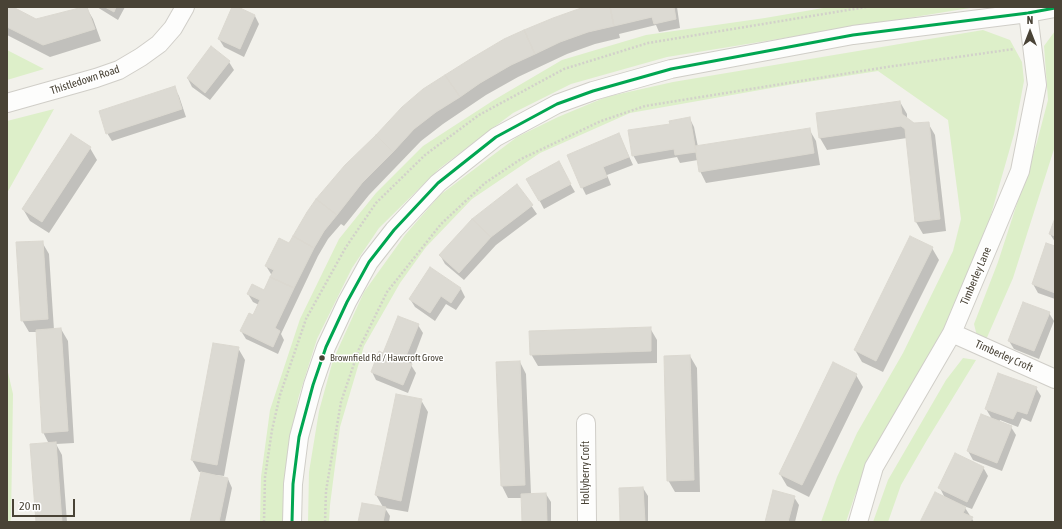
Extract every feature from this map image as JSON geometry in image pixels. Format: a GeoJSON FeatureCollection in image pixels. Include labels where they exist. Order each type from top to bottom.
{"type":"FeatureCollection","features":[{"type":"Feature","properties":{"kind":"street","name":"Thistledown Road"},"geometry":{"type":"LineString","coordinates":[[7,104],[119,70],[159,44],[173,28],[185,7]]}},
{"type":"Feature","properties":{"kind":"street"},"geometry":{"type":"LineString","coordinates":[[292,522],[293,484],[299,437],[313,385],[326,347],[358,282],[369,262],[390,236],[438,183],[496,137],[557,104],[593,91],[671,69],[853,35],[1028,13],[1055,8]]}},
{"type":"Feature","properties":{"kind":"street","name":"Timberley Lane"},"geometry":{"type":"LineString","coordinates":[[858,522],[874,467],[952,333],[1020,171],[1037,85],[1028,13]]}},
{"type":"Feature","properties":{"kind":"street","name":"Timberley Croft"},"geometry":{"type":"LineString","coordinates":[[952,333],[1055,379]]}},
{"type":"Feature","properties":{"kind":"street","name":"Hollyberry Croft"},"geometry":{"type":"LineString","coordinates":[[586,423],[587,522]]}},
{"type":"Feature","properties":{"kind":"path"},"geometry":{"type":"LineString","coordinates":[[264,522],[265,477],[272,430],[280,395],[306,319],[346,247],[376,203],[425,156],[479,115],[564,69],[648,43],[866,7]]}},
{"type":"Feature","properties":{"kind":"path"},"geometry":{"type":"LineString","coordinates":[[324,522],[326,491],[341,402],[359,349],[387,292],[441,224],[485,183],[521,159],[601,121],[645,106],[887,66],[1032,47]]}},
{"type":"Feature","properties":{"kind":"green space"},"geometry":{"type":"Polygon","coordinates":[[[829,7],[976,7],[667,57],[571,84],[513,113],[440,168],[379,228],[352,268],[317,339],[298,399],[287,467],[284,522],[260,522],[261,477],[270,410],[300,319],[339,239],[376,193],[423,146],[494,100],[562,60],[646,35],[829,7]]]}},
{"type":"Feature","properties":{"kind":"green space"},"geometry":{"type":"Polygon","coordinates":[[[983,30],[1010,40],[1022,62],[1024,81],[1014,134],[990,218],[963,290],[934,351],[888,428],[855,495],[846,522],[821,522],[837,477],[857,433],[903,353],[953,251],[961,219],[948,120],[878,71],[794,84],[630,113],[540,153],[472,199],[426,247],[400,283],[364,346],[340,427],[329,522],[308,522],[309,472],[319,411],[333,360],[364,292],[405,235],[440,195],[517,137],[558,117],[606,97],[673,82],[983,30]]]}},
{"type":"Feature","properties":{"kind":"green space"},"geometry":{"type":"Polygon","coordinates":[[[1055,31],[1055,146],[1013,278],[985,342],[977,336],[974,324],[998,262],[1037,142],[1048,100],[1044,46],[1055,31]]]}},
{"type":"Feature","properties":{"kind":"green space"},"geometry":{"type":"Polygon","coordinates":[[[7,50],[44,69],[7,80],[7,50]]]}},
{"type":"Feature","properties":{"kind":"green space"},"geometry":{"type":"Polygon","coordinates":[[[54,109],[7,193],[7,121],[54,109]]]}},
{"type":"Feature","properties":{"kind":"green space"},"geometry":{"type":"Polygon","coordinates":[[[963,358],[976,360],[901,485],[888,522],[873,522],[888,480],[946,380],[963,358]]]}},
{"type":"Feature","properties":{"kind":"green space"},"geometry":{"type":"Polygon","coordinates":[[[7,368],[13,394],[10,522],[7,522],[7,368]]]}},
{"type":"Feature","properties":{"kind":"building"},"geometry":{"type":"Polygon","coordinates":[[[7,7],[13,7],[36,19],[87,7],[95,29],[43,45],[7,27],[7,7]]]}},
{"type":"Feature","properties":{"kind":"building"},"geometry":{"type":"Polygon","coordinates":[[[105,7],[116,7],[114,12],[105,7]]]}},
{"type":"Feature","properties":{"kind":"building"},"geometry":{"type":"Polygon","coordinates":[[[232,7],[238,7],[255,15],[240,49],[218,39],[232,7]]]}},
{"type":"Feature","properties":{"kind":"building"},"geometry":{"type":"Polygon","coordinates":[[[584,7],[610,7],[614,26],[588,32],[560,42],[535,54],[524,30],[584,7]]]}},
{"type":"Feature","properties":{"kind":"building"},"geometry":{"type":"Polygon","coordinates":[[[610,7],[674,7],[676,19],[654,24],[652,17],[614,26],[610,7]]]}},
{"type":"Feature","properties":{"kind":"building"},"geometry":{"type":"Polygon","coordinates":[[[524,30],[535,54],[511,65],[480,83],[460,97],[445,75],[504,39],[524,30]]]}},
{"type":"Feature","properties":{"kind":"building"},"geometry":{"type":"Polygon","coordinates":[[[211,46],[230,61],[205,93],[187,78],[211,46]]]}},
{"type":"Feature","properties":{"kind":"building"},"geometry":{"type":"Polygon","coordinates":[[[445,75],[460,97],[436,112],[414,129],[393,152],[376,135],[402,107],[423,89],[445,75]]]}},
{"type":"Feature","properties":{"kind":"building"},"geometry":{"type":"Polygon","coordinates":[[[175,86],[182,109],[106,134],[99,111],[175,86]]]}},
{"type":"Feature","properties":{"kind":"building"},"geometry":{"type":"Polygon","coordinates":[[[900,101],[902,114],[914,123],[929,122],[940,219],[915,222],[905,129],[901,126],[819,138],[816,113],[900,101]]]}},
{"type":"Feature","properties":{"kind":"building"},"geometry":{"type":"Polygon","coordinates":[[[690,117],[696,152],[675,155],[674,149],[632,156],[628,130],[670,124],[669,121],[690,117]]]}},
{"type":"Feature","properties":{"kind":"building"},"geometry":{"type":"Polygon","coordinates":[[[810,128],[814,153],[699,172],[695,146],[810,128]]]}},
{"type":"Feature","properties":{"kind":"building"},"geometry":{"type":"Polygon","coordinates":[[[619,133],[629,157],[603,167],[607,177],[581,188],[567,155],[619,133]]]}},
{"type":"Feature","properties":{"kind":"building"},"geometry":{"type":"Polygon","coordinates":[[[71,134],[91,147],[42,222],[22,209],[71,134]]]}},
{"type":"Feature","properties":{"kind":"building"},"geometry":{"type":"Polygon","coordinates":[[[376,135],[393,152],[362,183],[337,215],[316,199],[345,165],[376,135]]]}},
{"type":"Feature","properties":{"kind":"building"},"geometry":{"type":"Polygon","coordinates":[[[559,161],[571,184],[539,201],[526,179],[559,161]]]}},
{"type":"Feature","properties":{"kind":"building"},"geometry":{"type":"Polygon","coordinates":[[[517,184],[533,205],[491,237],[472,219],[517,184]]]}},
{"type":"Feature","properties":{"kind":"building"},"geometry":{"type":"Polygon","coordinates":[[[316,199],[337,215],[324,231],[314,248],[293,236],[316,199]]]}},
{"type":"Feature","properties":{"kind":"building"},"geometry":{"type":"Polygon","coordinates":[[[1055,218],[1055,236],[1049,234],[1055,218]]]}},
{"type":"Feature","properties":{"kind":"building"},"geometry":{"type":"Polygon","coordinates":[[[472,219],[491,237],[459,273],[439,255],[472,219]]]}},
{"type":"Feature","properties":{"kind":"building"},"geometry":{"type":"Polygon","coordinates":[[[293,236],[314,248],[294,288],[270,277],[274,270],[265,266],[279,238],[289,243],[293,236]]]}},
{"type":"Feature","properties":{"kind":"building"},"geometry":{"type":"Polygon","coordinates":[[[910,236],[933,247],[876,361],[854,350],[910,236]]]}},
{"type":"Feature","properties":{"kind":"building"},"geometry":{"type":"Polygon","coordinates":[[[43,241],[48,319],[21,321],[16,242],[43,241]]]}},
{"type":"Feature","properties":{"kind":"building"},"geometry":{"type":"Polygon","coordinates":[[[1046,243],[1055,246],[1055,293],[1032,284],[1046,243]]]}},
{"type":"Feature","properties":{"kind":"building"},"geometry":{"type":"Polygon","coordinates":[[[430,267],[461,288],[451,303],[441,296],[430,313],[409,299],[430,267]]]}},
{"type":"Feature","properties":{"kind":"building"},"geometry":{"type":"Polygon","coordinates":[[[270,277],[294,288],[275,328],[280,331],[273,347],[240,331],[249,313],[253,315],[260,300],[247,294],[252,284],[264,290],[270,277]]]}},
{"type":"Feature","properties":{"kind":"building"},"geometry":{"type":"Polygon","coordinates":[[[1023,302],[1050,312],[1034,351],[1008,341],[1023,302]]]}},
{"type":"Feature","properties":{"kind":"building"},"geometry":{"type":"Polygon","coordinates":[[[398,316],[419,324],[404,361],[412,364],[403,385],[371,372],[379,351],[383,353],[398,316]]]}},
{"type":"Feature","properties":{"kind":"building"},"geometry":{"type":"Polygon","coordinates":[[[651,327],[651,351],[530,355],[529,331],[651,327]]]}},
{"type":"Feature","properties":{"kind":"building"},"geometry":{"type":"Polygon","coordinates":[[[61,328],[68,431],[42,433],[36,330],[61,328]]]}},
{"type":"Feature","properties":{"kind":"building"},"geometry":{"type":"Polygon","coordinates":[[[213,343],[239,347],[217,465],[191,460],[213,343]]]}},
{"type":"Feature","properties":{"kind":"building"},"geometry":{"type":"Polygon","coordinates":[[[690,355],[694,480],[667,481],[664,356],[690,355]]]}},
{"type":"Feature","properties":{"kind":"building"},"geometry":{"type":"Polygon","coordinates":[[[520,361],[525,485],[501,486],[496,362],[520,361]]]}},
{"type":"Feature","properties":{"kind":"building"},"geometry":{"type":"Polygon","coordinates":[[[833,362],[857,374],[802,485],[779,474],[833,362]]]}},
{"type":"Feature","properties":{"kind":"building"},"geometry":{"type":"Polygon","coordinates":[[[998,373],[1037,387],[1027,414],[1017,411],[1013,419],[985,409],[998,373]]]}},
{"type":"Feature","properties":{"kind":"building"},"geometry":{"type":"Polygon","coordinates":[[[396,394],[422,399],[401,501],[375,495],[396,394]]]}},
{"type":"Feature","properties":{"kind":"building"},"geometry":{"type":"Polygon","coordinates":[[[981,414],[1012,426],[997,463],[967,451],[981,414]]]}},
{"type":"Feature","properties":{"kind":"building"},"geometry":{"type":"Polygon","coordinates":[[[56,442],[62,522],[36,522],[30,444],[56,442]]]}},
{"type":"Feature","properties":{"kind":"building"},"geometry":{"type":"Polygon","coordinates":[[[955,453],[984,467],[967,502],[938,488],[955,453]]]}},
{"type":"Feature","properties":{"kind":"building"},"geometry":{"type":"Polygon","coordinates":[[[201,472],[228,478],[219,522],[190,522],[201,472]]]}},
{"type":"Feature","properties":{"kind":"building"},"geometry":{"type":"Polygon","coordinates":[[[643,487],[645,522],[620,522],[619,488],[643,487]]]}},
{"type":"Feature","properties":{"kind":"building"},"geometry":{"type":"Polygon","coordinates":[[[773,490],[795,496],[788,522],[765,522],[773,490]]]}},
{"type":"Feature","properties":{"kind":"building"},"geometry":{"type":"Polygon","coordinates":[[[935,492],[966,507],[963,513],[973,517],[970,522],[920,522],[935,492]]]}},
{"type":"Feature","properties":{"kind":"building"},"geometry":{"type":"Polygon","coordinates":[[[546,493],[547,522],[522,522],[521,494],[546,493]]]}},
{"type":"Feature","properties":{"kind":"building"},"geometry":{"type":"Polygon","coordinates":[[[362,503],[386,507],[383,522],[358,522],[362,503]]]}},
{"type":"Feature","properties":{"kind":"transit line"},"geometry":{"type":"LineString","coordinates":[[292,522],[293,484],[299,437],[313,385],[326,347],[347,302],[369,262],[394,230],[438,183],[496,137],[557,104],[593,91],[671,69],[853,35],[1028,13],[1055,8]]}},
{"type":"Feature","properties":{"kind":"place","name":"Brownfield Rd / Hawcroft Grove"},"geometry":{"type":"Point","coordinates":[322,358]}}]}
